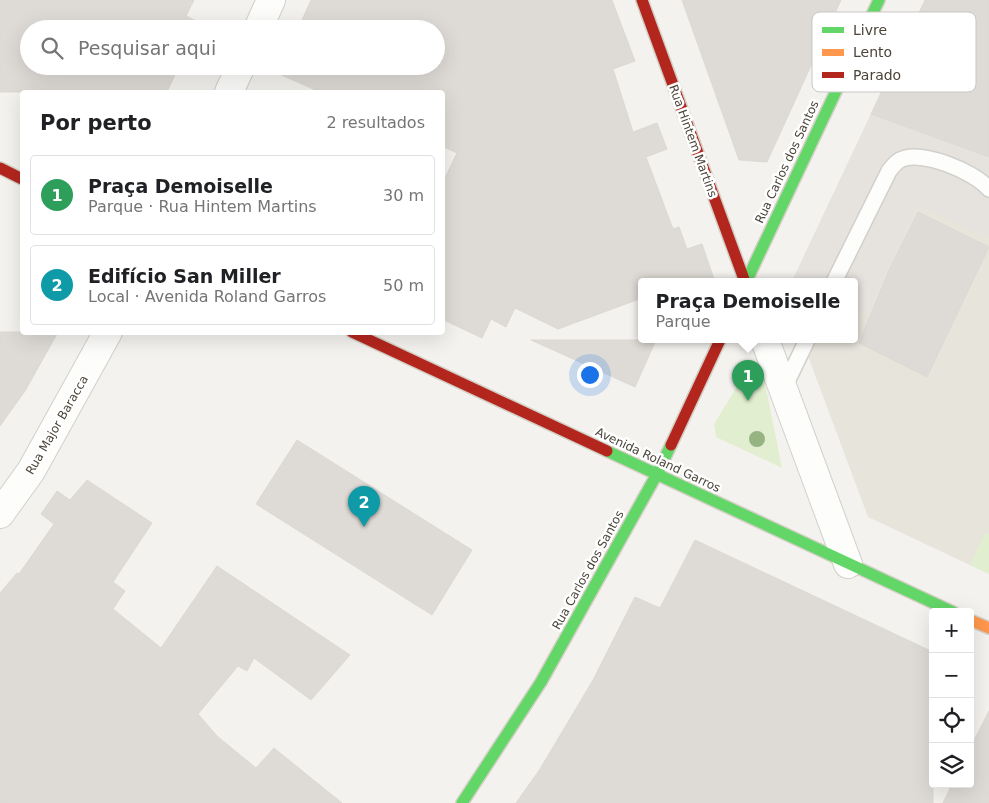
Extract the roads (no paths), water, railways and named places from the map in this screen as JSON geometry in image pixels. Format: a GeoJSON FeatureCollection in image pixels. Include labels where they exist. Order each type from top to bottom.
{"type":"FeatureCollection","features":[{"type":"Feature","properties":{"kind":"street"},"geometry":{"type":"LineString","coordinates":[[262,20],[271,0]]}},
{"type":"Feature","properties":{"kind":"street","name":"Rua Hintem Martins"},"geometry":{"type":"LineString","coordinates":[[642,0],[745,278]]}},
{"type":"Feature","properties":{"kind":"street","name":"Rua Carlos dos Santos"},"geometry":{"type":"LineString","coordinates":[[872,12],[878,0]]}},
{"type":"Feature","properties":{"kind":"street"},"geometry":{"type":"LineString","coordinates":[[230,90],[237,75]]}},
{"type":"Feature","properties":{"kind":"street","name":"Rua Carlos dos Santos"},"geometry":{"type":"LineString","coordinates":[[748,278],[835,92]]}},
{"type":"Feature","properties":{"kind":"street"},"geometry":{"type":"LineString","coordinates":[[0,168],[20,178]]}},
{"type":"Feature","properties":{"kind":"street","name":"Rua Major Baracca"},"geometry":{"type":"LineString","coordinates":[[0,514],[31,471],[106,335]]}},
{"type":"Feature","properties":{"kind":"street","name":"Avenida Roland Garros"},"geometry":{"type":"LineString","coordinates":[[358,335],[944,608]]}},
{"type":"Feature","properties":{"kind":"street","name":"Rua Carlos dos Santos"},"geometry":{"type":"LineString","coordinates":[[462,803],[541,682],[657,474],[719,343]]}},
{"type":"Feature","properties":{"kind":"street"},"geometry":{"type":"LineString","coordinates":[[766,343],[848,564]]}},
{"type":"Feature","properties":{"kind":"street"},"geometry":{"type":"LineString","coordinates":[[974,622],[989,628]]}},
{"type":"Feature","properties":{"kind":"lane"},"geometry":{"type":"LineString","coordinates":[[836,278],[888,171],[899,160],[914,157],[940,160],[989,189]]}},
{"type":"Feature","properties":{"kind":"lane"},"geometry":{"type":"LineString","coordinates":[[783,391],[806,343]]}},
{"type":"Feature","properties":{"kind":"place","name":"Praça Demoiselle"},"geometry":{"type":"Point","coordinates":[748,401]}},
{"type":"Feature","properties":{"kind":"place","name":"Edifício San Miller"},"geometry":{"type":"Point","coordinates":[364,527]}}]}
